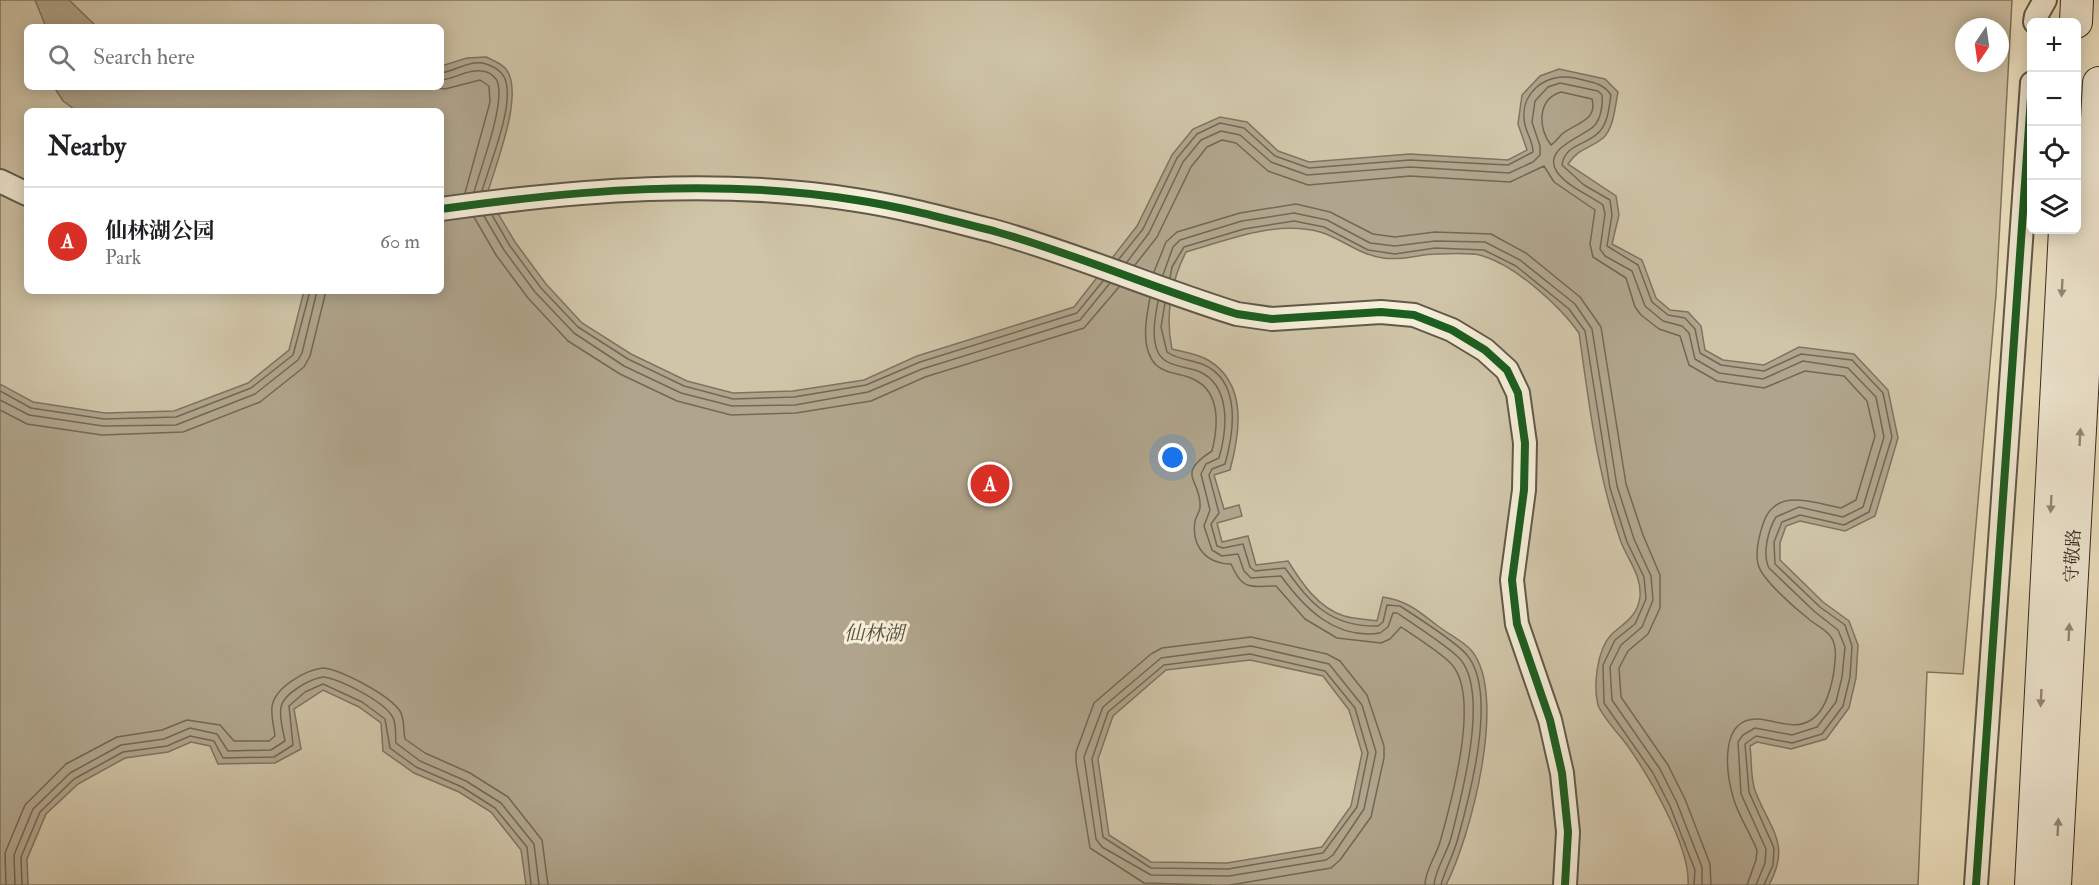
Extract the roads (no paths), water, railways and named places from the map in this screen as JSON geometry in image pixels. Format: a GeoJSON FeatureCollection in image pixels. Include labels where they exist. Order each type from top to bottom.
{"type":"FeatureCollection","features":[{"type":"Feature","properties":{"kind":"main road"},"geometry":{"type":"LineString","coordinates":[[2076,18],[2077,0]]}},
{"type":"Feature","properties":{"kind":"main road","name":"守敬路"},"geometry":{"type":"LineString","coordinates":[[2055,885],[2099,83]]}},
{"type":"Feature","properties":{"kind":"main road","name":"守敬路"},"geometry":{"type":"LineString","coordinates":[[2031,885],[2065,234]]}},
{"type":"Feature","properties":{"kind":"street"},"geometry":{"type":"LineString","coordinates":[[2036,18],[2045,0]]}},
{"type":"Feature","properties":{"kind":"street"},"geometry":{"type":"LineString","coordinates":[[1976,885],[2028,126]]}},
{"type":"Feature","properties":{"kind":"street"},"geometry":{"type":"LineString","coordinates":[[0,181],[24,193]]}},
{"type":"Feature","properties":{"kind":"street"},"geometry":{"type":"LineString","coordinates":[[444,209],[562,194],[675,189],[771,191],[845,199],[997,232],[1237,314],[1272,319],[1381,312],[1414,315],[1452,330],[1485,350],[1507,370],[1518,393],[1526,443],[1524,490],[1512,580],[1517,624],[1550,720],[1562,773],[1568,832],[1565,885]]}},
{"type":"Feature","properties":{"kind":"water"},"geometry":{"type":"Polygon","coordinates":[[[35,0],[69,0],[94,24],[45,24],[35,0]]]}},
{"type":"Feature","properties":{"kind":"water","name":"仙林湖"},"geometry":{"type":"Polygon","coordinates":[[[486,57],[506,69],[511,80],[510,112],[502,149],[487,195],[515,242],[546,284],[582,323],[631,354],[687,381],[733,393],[793,391],[864,380],[917,356],[1074,307],[1137,226],[1172,155],[1193,129],[1220,117],[1247,122],[1278,151],[1309,162],[1410,154],[1508,160],[1527,150],[1518,124],[1522,95],[1540,76],[1559,69],[1605,79],[1618,92],[1610,129],[1603,138],[1581,151],[1568,164],[1616,196],[1619,215],[1612,244],[1642,260],[1656,298],[1670,310],[1688,312],[1701,326],[1705,350],[1723,360],[1764,365],[1799,347],[1854,354],[1888,390],[1898,438],[1875,516],[1845,531],[1800,521],[1786,526],[1780,543],[1780,560],[1823,602],[1849,621],[1858,645],[1856,678],[1849,708],[1826,739],[1791,749],[1757,742],[1750,746],[1754,788],[1773,828],[1779,848],[1775,871],[1769,885],[1688,885],[1683,852],[1657,793],[1636,758],[1598,705],[1596,678],[1602,650],[1611,635],[1636,610],[1640,589],[1637,575],[1621,542],[1606,490],[1586,386],[1579,333],[1571,322],[1549,299],[1523,278],[1509,268],[1483,256],[1431,254],[1397,259],[1383,258],[1365,253],[1320,232],[1286,228],[1235,237],[1186,252],[1176,275],[1169,312],[1172,349],[1208,360],[1221,370],[1230,382],[1235,396],[1238,425],[1230,470],[1214,475],[1224,509],[1239,505],[1242,516],[1217,523],[1222,542],[1248,536],[1256,565],[1288,561],[1318,601],[1344,616],[1377,621],[1383,597],[1406,604],[1468,647],[1482,671],[1486,699],[1486,732],[1482,767],[1465,835],[1456,864],[1446,885],[526,885],[521,850],[491,812],[459,792],[414,773],[383,751],[381,723],[359,707],[323,690],[294,709],[301,749],[275,763],[218,764],[210,746],[191,742],[168,752],[125,758],[78,784],[46,814],[27,859],[28,885],[0,885],[0,384],[33,402],[105,413],[174,411],[248,383],[289,350],[303,294],[444,294],[444,108],[73,108],[63,101],[56,90],[444,90],[444,65],[467,58],[486,57]],[[1250,660],[1166,670],[1113,716],[1098,759],[1109,835],[1151,862],[1227,863],[1322,847],[1351,806],[1362,753],[1349,710],[1323,676],[1250,660]]]}},
{"type":"Feature","properties":{"kind":"place","name":"仙林湖公园"},"geometry":{"type":"Point","coordinates":[990,484]}}]}
